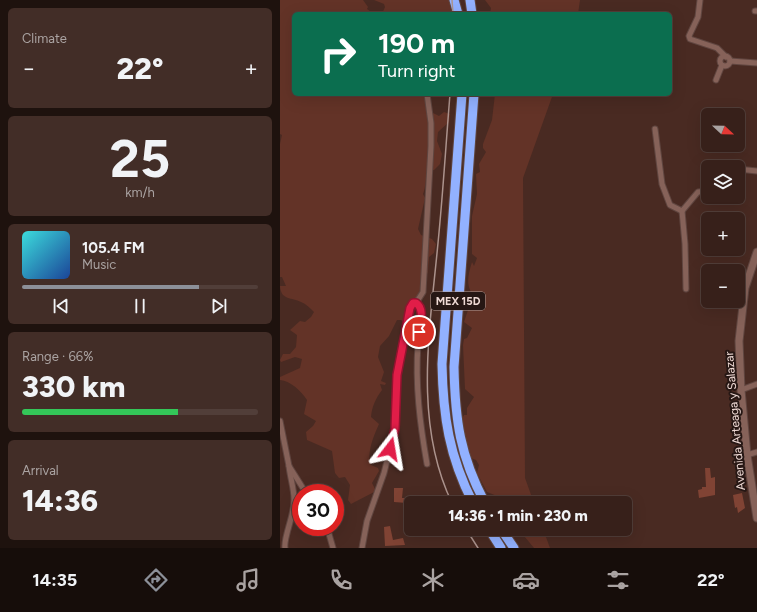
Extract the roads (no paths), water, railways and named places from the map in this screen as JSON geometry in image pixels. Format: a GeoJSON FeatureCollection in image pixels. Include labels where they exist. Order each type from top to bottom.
{"type":"FeatureCollection","features":[{"type":"Feature","properties":{"kind":"highway"},"geometry":{"type":"LineString","coordinates":[[454,0],[457,12]]}},
{"type":"Feature","properties":{"kind":"highway"},"geometry":{"type":"LineString","coordinates":[[470,0],[472,12]]}},
{"type":"Feature","properties":{"kind":"highway","name":"MEX 15D"},"geometry":{"type":"LineString","coordinates":[[462,96],[442,364],[446,426],[454,459],[470,496]]}},
{"type":"Feature","properties":{"kind":"highway","name":"MEX 15D"},"geometry":{"type":"LineString","coordinates":[[474,96],[454,367],[454,405],[463,451],[472,479],[481,496]]}},
{"type":"Feature","properties":{"kind":"highway"},"geometry":{"type":"LineString","coordinates":[[493,536],[501,548]]}},
{"type":"Feature","properties":{"kind":"highway"},"geometry":{"type":"LineString","coordinates":[[506,536],[514,548]]}},
{"type":"Feature","properties":{"kind":"street"},"geometry":{"type":"LineString","coordinates":[[700,0],[698,17],[689,36],[690,39],[717,48],[730,61],[757,63]]}},
{"type":"Feature","properties":{"kind":"street"},"geometry":{"type":"LineString","coordinates":[[716,80],[722,65],[720,59],[726,57]]}},
{"type":"Feature","properties":{"kind":"street"},"geometry":{"type":"LineString","coordinates":[[722,65],[726,66],[730,61]]}},
{"type":"Feature","properties":{"kind":"street"},"geometry":{"type":"LineString","coordinates":[[362,548],[367,521],[384,473],[395,429],[397,375],[410,308],[413,303],[416,303],[422,292],[430,170],[431,123],[427,96]]}},
{"type":"Feature","properties":{"kind":"street"},"geometry":{"type":"LineString","coordinates":[[655,129],[662,184],[670,205],[682,211]]}},
{"type":"Feature","properties":{"kind":"street"},"geometry":{"type":"LineString","coordinates":[[745,169],[757,171]]}},
{"type":"Feature","properties":{"kind":"street"},"geometry":{"type":"LineString","coordinates":[[686,290],[686,244],[682,211],[698,192],[701,192]]}},
{"type":"Feature","properties":{"kind":"street","name":"Avenida Arteaga y Salazar"},"geometry":{"type":"LineString","coordinates":[[757,252],[745,288],[739,342],[741,390],[747,455],[754,487],[757,518]]}},
{"type":"Feature","properties":{"kind":"street"},"geometry":{"type":"LineString","coordinates":[[416,303],[420,306],[421,316],[418,348],[417,394],[427,464]]}},
{"type":"Feature","properties":{"kind":"street"},"geometry":{"type":"LineString","coordinates":[[741,390],[757,384]]}},
{"type":"Feature","properties":{"kind":"street"},"geometry":{"type":"LineString","coordinates":[[280,421],[294,500],[291,521],[284,544],[285,548]]}},
{"type":"Feature","properties":{"kind":"street"},"geometry":{"type":"LineString","coordinates":[[747,455],[757,452]]}},
{"type":"Feature","properties":{"kind":"street"},"geometry":{"type":"LineString","coordinates":[[289,466],[300,484]]}},
{"type":"Feature","properties":{"kind":"street"},"geometry":{"type":"LineString","coordinates":[[329,536],[333,548]]}},
{"type":"Feature","properties":{"kind":"railway"},"geometry":{"type":"LineString","coordinates":[[452,0],[453,12]]}},
{"type":"Feature","properties":{"kind":"railway"},"geometry":{"type":"LineString","coordinates":[[449,496],[440,472],[432,440],[428,408],[427,375],[431,309],[450,96]]}},
{"type":"Feature","properties":{"kind":"railway"},"geometry":{"type":"LineString","coordinates":[[470,536],[478,548]]}}]}
